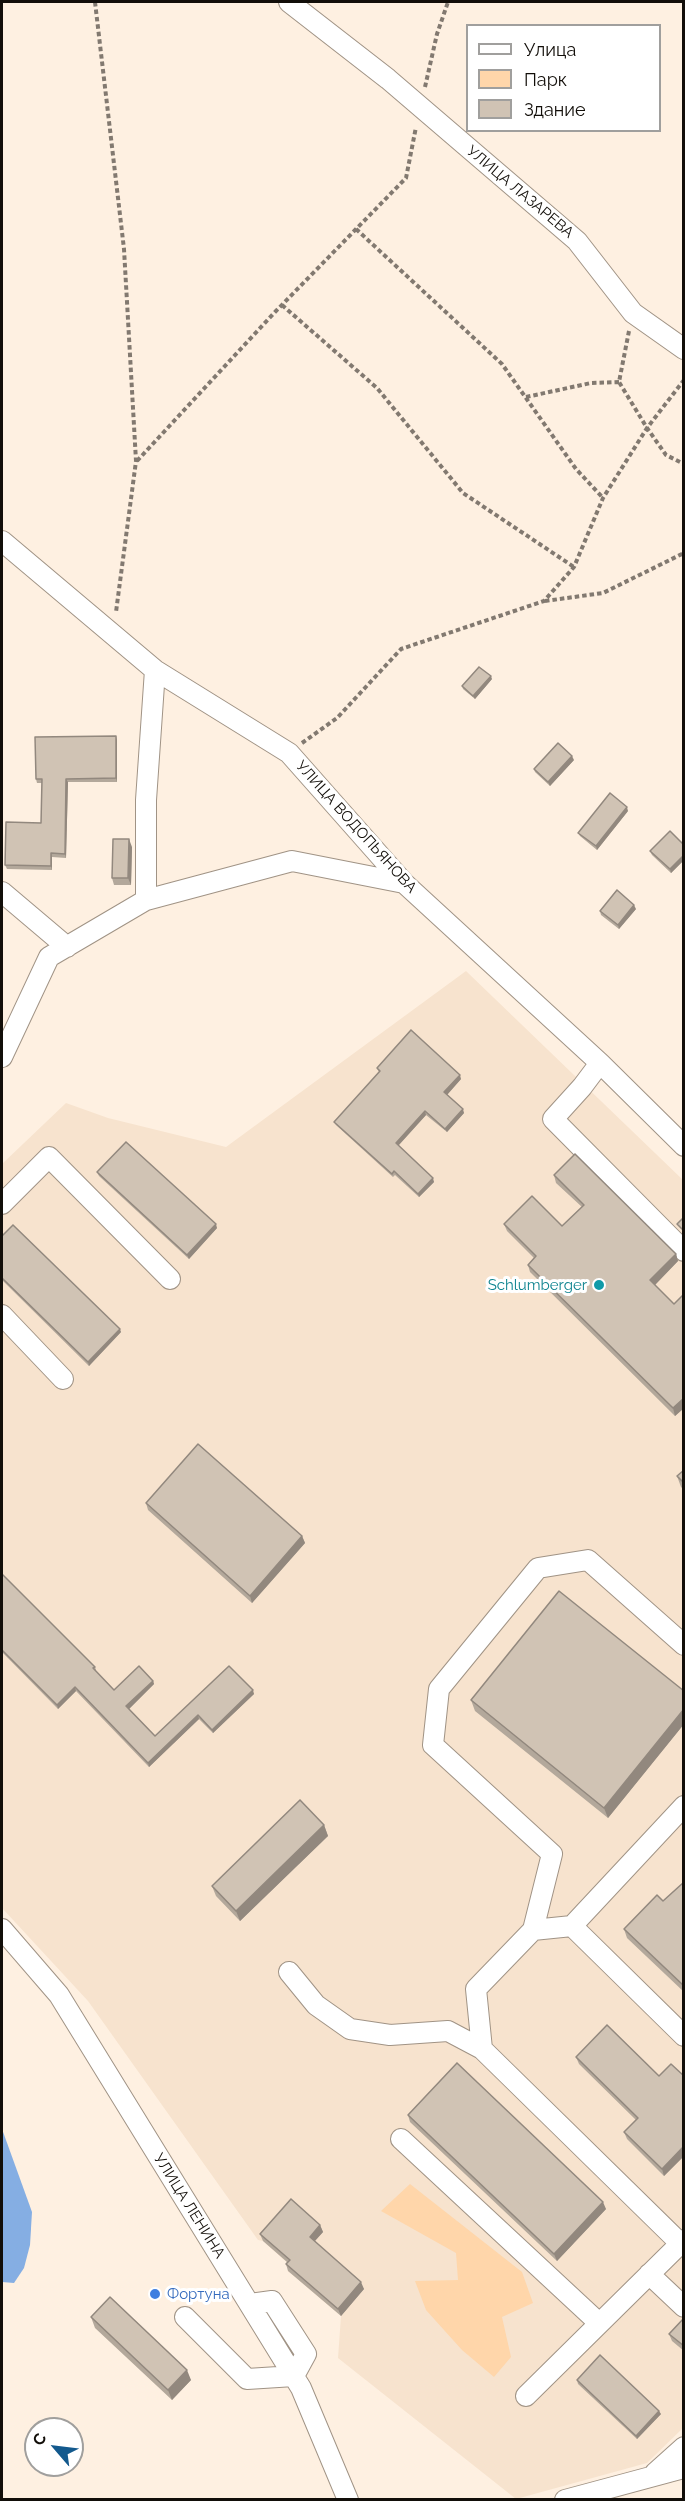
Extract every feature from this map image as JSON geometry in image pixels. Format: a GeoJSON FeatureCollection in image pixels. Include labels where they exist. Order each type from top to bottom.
{"type":"FeatureCollection","features":[{"type":"Feature","properties":{"kind":"street","name":"УЛИЦА ЛАЗАРЕВА"},"geometry":{"type":"LineString","coordinates":[[289,2],[421,107],[577,241],[633,313],[684,349]]}},
{"type":"Feature","properties":{"kind":"street","name":"УЛИЦА ВОДОПЬЯНОВА"},"geometry":{"type":"LineString","coordinates":[[2,541],[154,670],[289,753],[404,883],[600,1063],[684,1146]]}},
{"type":"Feature","properties":{"kind":"street"},"geometry":{"type":"LineString","coordinates":[[146,900],[146,800],[154,670]]}},
{"type":"Feature","properties":{"kind":"street"},"geometry":{"type":"LineString","coordinates":[[2,1057],[50,957],[146,900],[292,861],[404,883]]}},
{"type":"Feature","properties":{"kind":"street"},"geometry":{"type":"LineString","coordinates":[[2,892],[67,947]]}},
{"type":"Feature","properties":{"kind":"street"},"geometry":{"type":"LineString","coordinates":[[600,1063],[553,1119],[684,1251]]}},
{"type":"Feature","properties":{"kind":"street"},"geometry":{"type":"LineString","coordinates":[[2,1204],[49,1157],[170,1279]]}},
{"type":"Feature","properties":{"kind":"street"},"geometry":{"type":"LineString","coordinates":[[2,1315],[63,1378]]}},
{"type":"Feature","properties":{"kind":"street"},"geometry":{"type":"LineString","coordinates":[[482,2049],[476,1989],[532,1930],[552,1854],[434,1745],[439,1689],[538,1568],[588,1560],[684,1645]]}},
{"type":"Feature","properties":{"kind":"street"},"geometry":{"type":"LineString","coordinates":[[532,1930],[572,1926],[684,1806]]}},
{"type":"Feature","properties":{"kind":"street"},"geometry":{"type":"LineString","coordinates":[[572,1926],[684,2036]]}},
{"type":"Feature","properties":{"kind":"street","name":"УЛИЦА ЛЕНИНА"},"geometry":{"type":"LineString","coordinates":[[2,1929],[59,1995],[294,2376],[348,2499]]}},
{"type":"Feature","properties":{"kind":"street"},"geometry":{"type":"LineString","coordinates":[[289,1972],[316,2006],[350,2029],[390,2035],[448,2031],[482,2049],[682,2241],[526,2396]]}},
{"type":"Feature","properties":{"kind":"street"},"geometry":{"type":"LineString","coordinates":[[401,2139],[599,2323]]}},
{"type":"Feature","properties":{"kind":"street"},"geometry":{"type":"LineString","coordinates":[[649,2274],[684,2307]]}},
{"type":"Feature","properties":{"kind":"street"},"geometry":{"type":"LineString","coordinates":[[185,2317],[247,2379],[294,2376]]}},
{"type":"Feature","properties":{"kind":"street"},"geometry":{"type":"LineString","coordinates":[[651,2477],[684,2446]]}},
{"type":"Feature","properties":{"kind":"street"},"geometry":{"type":"LineString","coordinates":[[565,2499],[684,2468]]}},
{"type":"Feature","properties":{"kind":"path"},"geometry":{"type":"LineString","coordinates":[[95,2],[124,249],[136,461],[113,634]]}},
{"type":"Feature","properties":{"kind":"path"},"geometry":{"type":"LineString","coordinates":[[136,461],[282,305],[406,178],[437,34],[448,2]]}},
{"type":"Feature","properties":{"kind":"path"},"geometry":{"type":"LineString","coordinates":[[356,229],[502,364],[576,469],[603,498]]}},
{"type":"Feature","properties":{"kind":"path"},"geometry":{"type":"LineString","coordinates":[[282,305],[377,388],[463,493],[574,567]]}},
{"type":"Feature","properties":{"kind":"path"},"geometry":{"type":"LineString","coordinates":[[633,313],[619,382],[646,428],[666,455],[684,464]]}},
{"type":"Feature","properties":{"kind":"path"},"geometry":{"type":"LineString","coordinates":[[544,601],[574,567],[603,498],[646,428],[684,380]]}},
{"type":"Feature","properties":{"kind":"path"},"geometry":{"type":"LineString","coordinates":[[526,397],[591,382],[619,382]]}},
{"type":"Feature","properties":{"kind":"path"},"geometry":{"type":"LineString","coordinates":[[289,753],[337,718],[401,649],[544,601],[603,593],[684,553]]}},
{"type":"Feature","properties":{"kind":"shaded area"},"geometry":{"type":"Polygon","coordinates":[[[466,971],[683,1180],[683,2428],[647,2463],[516,2499],[338,2358],[341,2316],[288,2271],[292,2267],[263,2241],[258,2240],[88,2001],[2,1908],[2,1164],[66,1103],[108,1118],[226,1147],[466,971]]]}},
{"type":"Feature","properties":{"kind":"green space"},"geometry":{"type":"Polygon","coordinates":[[[410,2184],[522,2272],[533,2303],[502,2317],[511,2357],[494,2377],[462,2350],[426,2310],[415,2281],[458,2280],[456,2253],[381,2211],[410,2184]]]}},
{"type":"Feature","properties":{"kind":"water"},"geometry":{"type":"Polygon","coordinates":[[[2,2129],[32,2212],[30,2245],[24,2268],[14,2283],[2,2282],[2,2129]]]}},
{"type":"Feature","properties":{"kind":"building"},"geometry":{"type":"Polygon","coordinates":[[[479,667],[491,676],[473,696],[462,686],[479,667]]]}},
{"type":"Feature","properties":{"kind":"building"},"geometry":{"type":"Polygon","coordinates":[[[116,736],[116,778],[66,779],[65,854],[51,853],[51,866],[5,865],[6,822],[41,823],[42,779],[36,779],[35,737],[116,736]]]}},
{"type":"Feature","properties":{"kind":"building"},"geometry":{"type":"Polygon","coordinates":[[[558,743],[572,756],[548,782],[534,769],[558,743]]]}},
{"type":"Feature","properties":{"kind":"building"},"geometry":{"type":"Polygon","coordinates":[[[610,793],[627,807],[596,846],[578,833],[610,793]]]}},
{"type":"Feature","properties":{"kind":"building"},"geometry":{"type":"Polygon","coordinates":[[[670,831],[684,845],[684,855],[670,869],[650,851],[670,831]]]}},
{"type":"Feature","properties":{"kind":"building"},"geometry":{"type":"Polygon","coordinates":[[[113,839],[129,839],[128,878],[112,878],[113,839]]]}},
{"type":"Feature","properties":{"kind":"building"},"geometry":{"type":"Polygon","coordinates":[[[617,890],[634,905],[618,925],[600,911],[617,890]]]}},
{"type":"Feature","properties":{"kind":"building"},"geometry":{"type":"Polygon","coordinates":[[[411,1030],[460,1075],[444,1092],[463,1109],[445,1129],[425,1111],[396,1143],[433,1178],[418,1194],[394,1171],[392,1174],[334,1122],[380,1071],[377,1068],[411,1030]]]}},
{"type":"Feature","properties":{"kind":"building"},"geometry":{"type":"Polygon","coordinates":[[[126,1142],[216,1224],[187,1255],[97,1172],[126,1142]]]}},
{"type":"Feature","properties":{"kind":"building","name":"Schlumberger"},"geometry":{"type":"Polygon","coordinates":[[[575,1154],[676,1254],[650,1280],[674,1304],[684,1294],[684,1398],[673,1408],[528,1265],[536,1256],[504,1224],[532,1196],[562,1226],[584,1205],[554,1175],[575,1154]]]}},
{"type":"Feature","properties":{"kind":"building"},"geometry":{"type":"Polygon","coordinates":[[[684,1217],[684,1231],[677,1224],[684,1217]]]}},
{"type":"Feature","properties":{"kind":"building"},"geometry":{"type":"Polygon","coordinates":[[[13,1225],[120,1329],[88,1362],[2,1278],[2,1236],[13,1225]]]}},
{"type":"Feature","properties":{"kind":"building"},"geometry":{"type":"Polygon","coordinates":[[[198,1444],[302,1536],[250,1596],[146,1503],[198,1444]]]}},
{"type":"Feature","properties":{"kind":"building"},"geometry":{"type":"Polygon","coordinates":[[[684,1470],[684,1483],[677,1476],[684,1470]]]}},
{"type":"Feature","properties":{"kind":"building"},"geometry":{"type":"Polygon","coordinates":[[[2,1574],[95,1667],[93,1668],[114,1690],[139,1666],[153,1681],[126,1706],[155,1736],[229,1666],[253,1690],[212,1730],[198,1715],[148,1763],[75,1687],[57,1705],[2,1650],[2,1574]]]}},
{"type":"Feature","properties":{"kind":"building"},"geometry":{"type":"Polygon","coordinates":[[[559,1591],[684,1691],[684,1709],[604,1808],[471,1700],[559,1591]]]}},
{"type":"Feature","properties":{"kind":"building"},"geometry":{"type":"Polygon","coordinates":[[[300,1800],[324,1825],[236,1911],[212,1886],[300,1800]]]}},
{"type":"Feature","properties":{"kind":"building"},"geometry":{"type":"Polygon","coordinates":[[[684,1882],[684,1986],[624,1929],[657,1895],[663,1901],[684,1882]]]}},
{"type":"Feature","properties":{"kind":"building"},"geometry":{"type":"Polygon","coordinates":[[[607,2025],[659,2076],[671,2064],[684,2076],[684,2146],[662,2169],[624,2132],[638,2118],[576,2057],[607,2025]]]}},
{"type":"Feature","properties":{"kind":"building"},"geometry":{"type":"Polygon","coordinates":[[[457,2063],[603,2202],[554,2254],[408,2115],[457,2063]]]}},
{"type":"Feature","properties":{"kind":"building"},"geometry":{"type":"Polygon","coordinates":[[[291,2199],[320,2225],[310,2237],[361,2282],[338,2309],[286,2264],[290,2260],[260,2234],[291,2199]]]}},
{"type":"Feature","properties":{"kind":"building"},"geometry":{"type":"Polygon","coordinates":[[[110,2297],[187,2370],[168,2390],[91,2317],[110,2297]]]}},
{"type":"Feature","properties":{"kind":"building"},"geometry":{"type":"Polygon","coordinates":[[[684,2318],[684,2346],[669,2334],[684,2318]]]}},
{"type":"Feature","properties":{"kind":"building"},"geometry":{"type":"Polygon","coordinates":[[[600,2355],[659,2411],[636,2436],[577,2380],[600,2355]]]}},
{"type":"Feature","properties":{"kind":"place","name":"Schlumberger"},"geometry":{"type":"Point","coordinates":[599,1285]}},
{"type":"Feature","properties":{"kind":"place","name":"Фортуна"},"geometry":{"type":"Point","coordinates":[155,2294]}}]}
